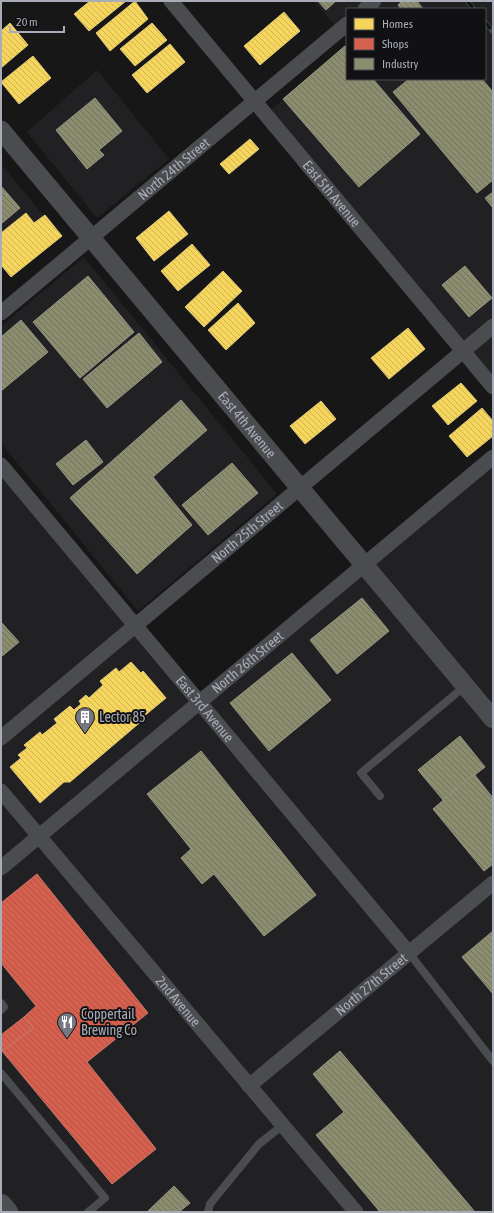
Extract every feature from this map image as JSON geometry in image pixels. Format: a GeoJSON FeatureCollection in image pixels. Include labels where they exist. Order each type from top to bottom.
{"type":"FeatureCollection","features":[{"type":"Feature","properties":{"kind":"main road"},"geometry":{"type":"LineString","coordinates":[[1,1205],[7,1212]]}},
{"type":"Feature","properties":{"kind":"street","name":"East 5th Avenue"},"geometry":{"type":"LineString","coordinates":[[171,1],[493,387]]}},
{"type":"Feature","properties":{"kind":"street"},"geometry":{"type":"LineString","coordinates":[[366,8],[374,1]]}},
{"type":"Feature","properties":{"kind":"street","name":"North 24th Street"},"geometry":{"type":"LineString","coordinates":[[1,313],[346,25]]}},
{"type":"Feature","properties":{"kind":"street","name":"East 4th Avenue"},"geometry":{"type":"LineString","coordinates":[[1,130],[493,719]]}},
{"type":"Feature","properties":{"kind":"street","name":"North 25th Street"},"geometry":{"type":"LineString","coordinates":[[1,738],[493,326]]}},
{"type":"Feature","properties":{"kind":"street","name":"North 26th Street"},"geometry":{"type":"LineString","coordinates":[[1,868],[493,457]]}},
{"type":"Feature","properties":{"kind":"street","name":"East 3rd Avenue"},"geometry":{"type":"LineString","coordinates":[[1,464],[409,953]]}},
{"type":"Feature","properties":{"kind":"street","name":"2nd Avenue"},"geometry":{"type":"LineString","coordinates":[[1,791],[356,1212]]}},
{"type":"Feature","properties":{"kind":"street","name":"North 27th Street"},"geometry":{"type":"LineString","coordinates":[[249,1086],[493,884]]}},
{"type":"Feature","properties":{"kind":"lane"},"geometry":{"type":"LineString","coordinates":[[380,796],[361,773],[465,686]]}},
{"type":"Feature","properties":{"kind":"lane"},"geometry":{"type":"LineString","coordinates":[[409,953],[493,1061]]}},
{"type":"Feature","properties":{"kind":"lane"},"geometry":{"type":"LineString","coordinates":[[1,1003],[4,1007],[1,1010]]}},
{"type":"Feature","properties":{"kind":"lane"},"geometry":{"type":"LineString","coordinates":[[1,1072],[105,1198],[88,1212]]}},
{"type":"Feature","properties":{"kind":"lane"},"geometry":{"type":"LineString","coordinates":[[208,1212],[210,1204],[259,1144],[283,1125]]}},
{"type":"Feature","properties":{"kind":"shaded area"},"geometry":{"type":"Polygon","coordinates":[[[314,1],[493,1],[493,382],[270,111],[346,44],[346,80],[486,80],[486,8],[346,8],[346,38],[314,1]]]}},
{"type":"Feature","properties":{"kind":"shaded area"},"geometry":{"type":"Polygon","coordinates":[[[97,70],[169,159],[97,218],[27,132],[97,70]]]}},
{"type":"Feature","properties":{"kind":"shaded area"},"geometry":{"type":"Polygon","coordinates":[[[1,164],[44,216],[1,251],[1,164]]]}},
{"type":"Feature","properties":{"kind":"shaded area"},"geometry":{"type":"Polygon","coordinates":[[[84,257],[277,494],[138,611],[1,443],[1,326],[84,257]]]}},
{"type":"Feature","properties":{"kind":"shaded area"},"geometry":{"type":"Polygon","coordinates":[[[493,452],[493,1212],[1,1212],[1,475],[190,704],[493,452]]]}},
{"type":"Feature","properties":{"kind":"building: Homes"},"geometry":{"type":"Polygon","coordinates":[[[90,1],[126,1],[89,31],[74,14],[90,1]]]}},
{"type":"Feature","properties":{"kind":"building: Homes"},"geometry":{"type":"Polygon","coordinates":[[[135,1],[148,19],[110,51],[96,33],[135,1]]]}},
{"type":"Feature","properties":{"kind":"building: Homes"},"geometry":{"type":"Polygon","coordinates":[[[284,12],[300,31],[260,65],[244,46],[284,12]]]}},
{"type":"Feature","properties":{"kind":"building: Homes"},"geometry":{"type":"Polygon","coordinates":[[[10,23],[28,45],[1,68],[1,31],[10,23]]]}},
{"type":"Feature","properties":{"kind":"building: Homes"},"geometry":{"type":"Polygon","coordinates":[[[152,23],[167,40],[135,66],[120,49],[152,23]]]}},
{"type":"Feature","properties":{"kind":"building: Homes"},"geometry":{"type":"Polygon","coordinates":[[[170,44],[185,62],[147,93],[132,75],[170,44]]]}},
{"type":"Feature","properties":{"kind":"building: Homes"},"geometry":{"type":"Polygon","coordinates":[[[33,56],[51,78],[19,104],[1,82],[33,56]]]}},
{"type":"Feature","properties":{"kind":"building: Homes"},"geometry":{"type":"Polygon","coordinates":[[[250,139],[259,149],[229,174],[220,164],[250,139]]]}},
{"type":"Feature","properties":{"kind":"building: Homes"},"geometry":{"type":"Polygon","coordinates":[[[169,211],[188,234],[154,261],[136,238],[169,211]]]}},
{"type":"Feature","properties":{"kind":"building: Homes"},"geometry":{"type":"Polygon","coordinates":[[[26,213],[34,223],[45,215],[62,236],[11,277],[1,265],[1,233],[26,213]]]}},
{"type":"Feature","properties":{"kind":"building: Homes"},"geometry":{"type":"Polygon","coordinates":[[[192,244],[210,265],[178,291],[161,271],[192,244]]]}},
{"type":"Feature","properties":{"kind":"building: Homes"},"geometry":{"type":"Polygon","coordinates":[[[223,271],[242,291],[204,327],[185,307],[223,271]]]}},
{"type":"Feature","properties":{"kind":"building: Homes"},"geometry":{"type":"Polygon","coordinates":[[[238,303],[255,323],[226,350],[208,330],[238,303]]]}},
{"type":"Feature","properties":{"kind":"building: Homes"},"geometry":{"type":"Polygon","coordinates":[[[408,328],[425,349],[389,379],[371,358],[408,328]]]}},
{"type":"Feature","properties":{"kind":"building: Homes"},"geometry":{"type":"Polygon","coordinates":[[[461,383],[477,401],[448,425],[432,406],[461,383]]]}},
{"type":"Feature","properties":{"kind":"building: Homes"},"geometry":{"type":"Polygon","coordinates":[[[321,401],[336,419],[305,444],[290,426],[321,401]]]}},
{"type":"Feature","properties":{"kind":"building: Homes"},"geometry":{"type":"Polygon","coordinates":[[[482,408],[493,421],[493,436],[467,457],[449,436],[482,408]]]}},
{"type":"Feature","properties":{"kind":"building: Homes","name":"Lector 85"},"geometry":{"type":"Polygon","coordinates":[[[131,662],[141,673],[143,671],[166,698],[143,717],[144,719],[70,782],[64,782],[40,803],[10,767],[21,758],[18,755],[27,748],[24,745],[40,732],[42,735],[57,723],[54,719],[70,706],[74,710],[81,704],[79,701],[86,695],[89,698],[103,685],[100,681],[116,668],[119,672],[131,662]]]}},
{"type":"Feature","properties":{"kind":"building: Shops","name":"Coppertail Brewing Co"},"geometry":{"type":"Polygon","coordinates":[[[37,874],[148,1013],[87,1062],[156,1149],[112,1184],[2,1051],[33,1028],[24,1017],[36,1006],[1,963],[1,903],[37,874]]]}},
{"type":"Feature","properties":{"kind":"building: Shops"},"geometry":{"type":"Polygon","coordinates":[[[24,1017],[33,1028],[2,1051],[1,1035],[24,1017]]]}},
{"type":"Feature","properties":{"kind":"building: Industry"},"geometry":{"type":"Polygon","coordinates":[[[318,1],[336,1],[326,10],[318,1]]]}},
{"type":"Feature","properties":{"kind":"building: Industry"},"geometry":{"type":"Polygon","coordinates":[[[402,1],[417,1],[422,8],[400,8],[398,5],[402,1]]]}},
{"type":"Feature","properties":{"kind":"building: Industry"},"geometry":{"type":"Polygon","coordinates":[[[345,46],[346,80],[374,80],[420,134],[359,187],[283,99],[345,46]]]}},
{"type":"Feature","properties":{"kind":"building: Industry"},"geometry":{"type":"Polygon","coordinates":[[[408,80],[483,80],[493,92],[493,180],[477,193],[393,92],[408,80]]]}},
{"type":"Feature","properties":{"kind":"building: Industry"},"geometry":{"type":"Polygon","coordinates":[[[95,98],[122,131],[99,150],[104,155],[87,169],[56,130],[95,98]]]}},
{"type":"Feature","properties":{"kind":"building: Industry"},"geometry":{"type":"Polygon","coordinates":[[[1,186],[20,208],[1,224],[1,186]]]}},
{"type":"Feature","properties":{"kind":"building: Industry"},"geometry":{"type":"Polygon","coordinates":[[[493,192],[493,208],[485,198],[493,192]]]}},
{"type":"Feature","properties":{"kind":"building: Industry"},"geometry":{"type":"Polygon","coordinates":[[[465,266],[492,298],[469,317],[442,285],[465,266]]]}},
{"type":"Feature","properties":{"kind":"building: Industry"},"geometry":{"type":"Polygon","coordinates":[[[88,276],[134,332],[80,378],[33,322],[88,276]]]}},
{"type":"Feature","properties":{"kind":"building: Industry"},"geometry":{"type":"Polygon","coordinates":[[[21,320],[48,352],[1,391],[1,337],[21,320]]]}},
{"type":"Feature","properties":{"kind":"building: Industry"},"geometry":{"type":"Polygon","coordinates":[[[139,333],[162,362],[107,408],[83,379],[139,333]]]}},
{"type":"Feature","properties":{"kind":"building: Industry"},"geometry":{"type":"Polygon","coordinates":[[[181,400],[207,430],[153,477],[192,525],[137,574],[70,498],[181,400]]]}},
{"type":"Feature","properties":{"kind":"building: Industry"},"geometry":{"type":"Polygon","coordinates":[[[86,440],[103,462],[73,485],[56,464],[86,440]]]}},
{"type":"Feature","properties":{"kind":"building: Industry"},"geometry":{"type":"Polygon","coordinates":[[[232,463],[258,493],[208,535],[182,505],[232,463]]]}},
{"type":"Feature","properties":{"kind":"building: Industry"},"geometry":{"type":"Polygon","coordinates":[[[362,598],[389,631],[337,674],[310,640],[362,598]]]}},
{"type":"Feature","properties":{"kind":"building: Industry"},"geometry":{"type":"Polygon","coordinates":[[[1,622],[19,642],[1,657],[1,622]]]}},
{"type":"Feature","properties":{"kind":"building: Industry"},"geometry":{"type":"Polygon","coordinates":[[[292,653],[331,700],[269,751],[230,703],[292,653]]]}},
{"type":"Feature","properties":{"kind":"building: Industry"},"geometry":{"type":"Polygon","coordinates":[[[460,736],[485,767],[443,800],[418,770],[460,736]]]}},
{"type":"Feature","properties":{"kind":"building: Industry"},"geometry":{"type":"Polygon","coordinates":[[[201,751],[316,895],[264,936],[214,874],[202,884],[181,858],[191,849],[147,794],[201,751]]]}},
{"type":"Feature","properties":{"kind":"building: Industry"},"geometry":{"type":"Polygon","coordinates":[[[474,774],[493,798],[493,864],[484,871],[433,809],[474,774]]]}},
{"type":"Feature","properties":{"kind":"building: Industry"},"geometry":{"type":"Polygon","coordinates":[[[493,931],[493,994],[462,957],[493,931]]]}},
{"type":"Feature","properties":{"kind":"building: Industry"},"geometry":{"type":"Polygon","coordinates":[[[340,1051],[475,1212],[380,1212],[316,1135],[344,1112],[313,1074],[340,1051]]]}},
{"type":"Feature","properties":{"kind":"building: Industry"},"geometry":{"type":"Polygon","coordinates":[[[174,1186],[190,1203],[179,1212],[148,1211],[174,1186]]]}},
{"type":"Feature","properties":{"kind":"railway"},"geometry":{"type":"LineString","coordinates":[[467,1],[473,8]]}},
{"type":"Feature","properties":{"kind":"railway"},"geometry":{"type":"LineString","coordinates":[[486,23],[493,32]]}},
{"type":"Feature","properties":{"kind":"place","name":"Lector 85"},"geometry":{"type":"Point","coordinates":[85,734]}},
{"type":"Feature","properties":{"kind":"place","name":"Coppertail Brewing Co"},"geometry":{"type":"Point","coordinates":[67,1039]}}]}
